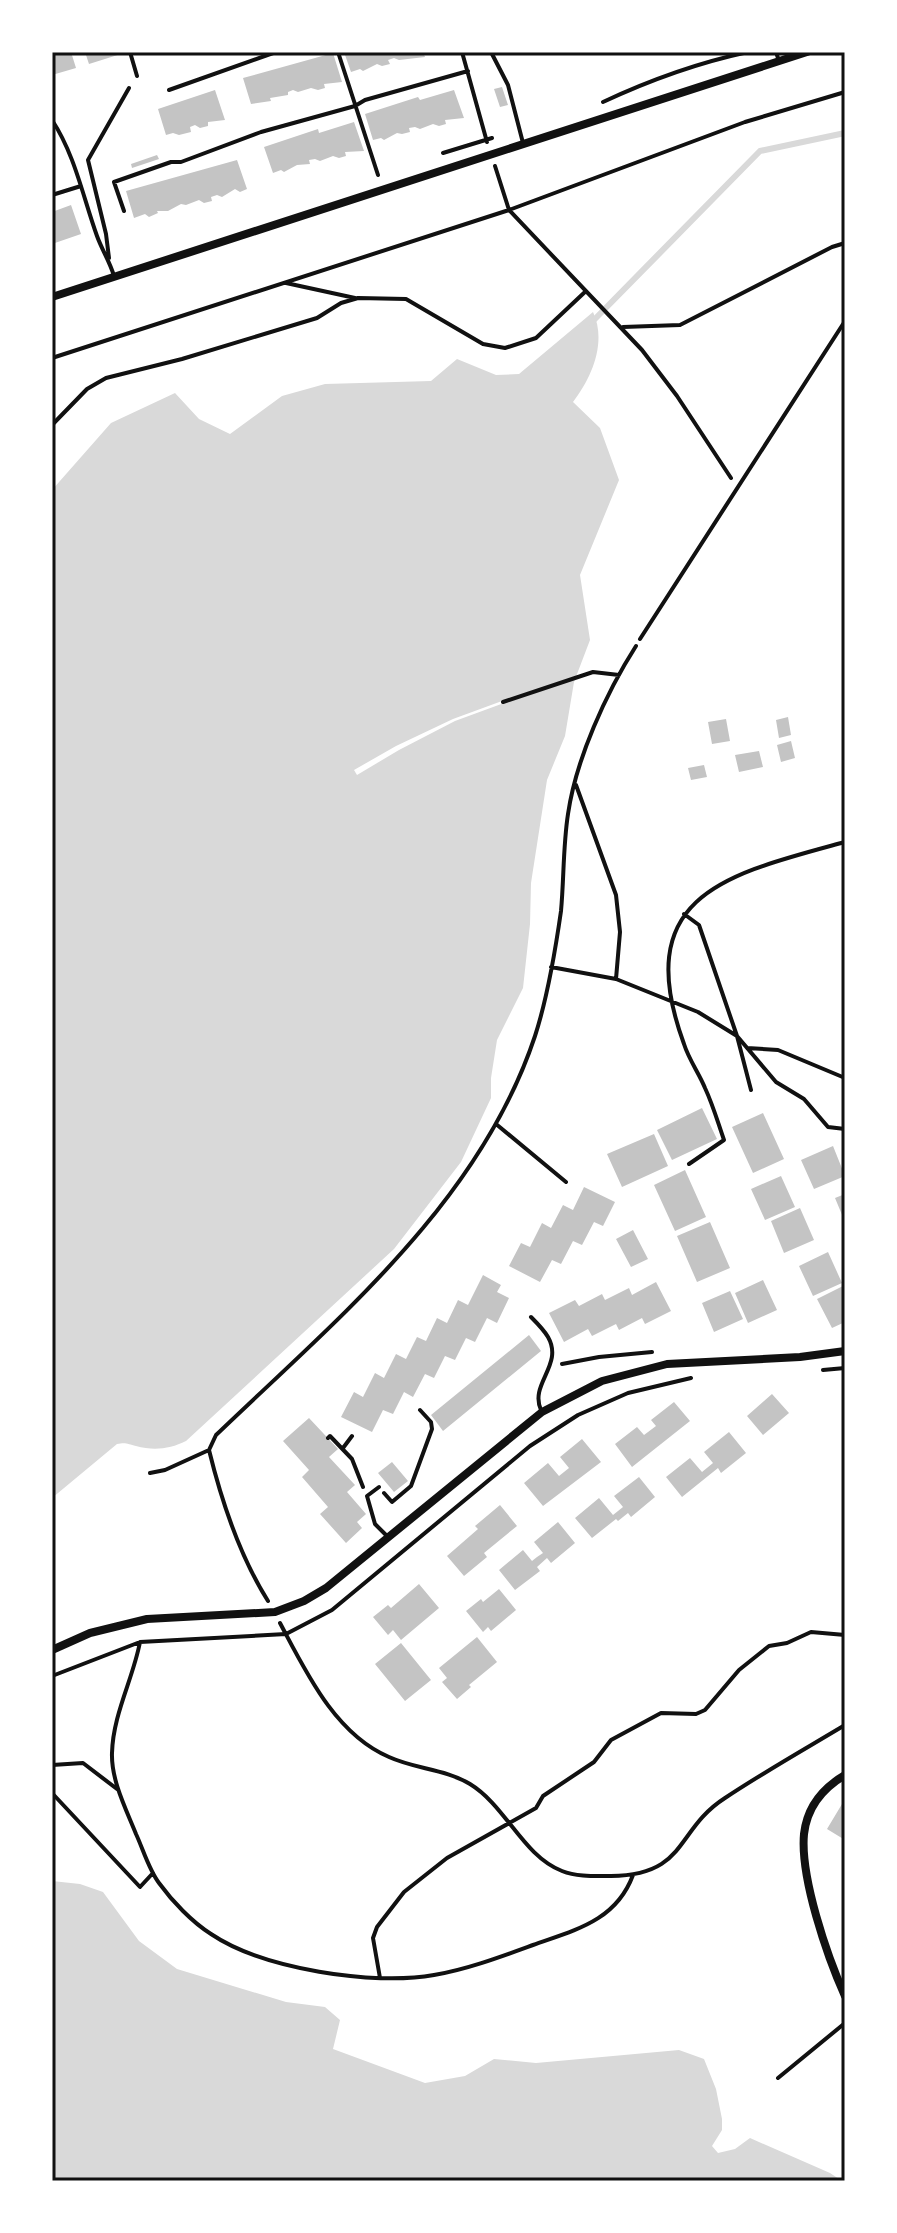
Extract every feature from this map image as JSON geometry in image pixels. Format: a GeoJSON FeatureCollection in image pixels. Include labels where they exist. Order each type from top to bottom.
{"type":"FeatureCollection","features":[{"type":"Feature","properties":{"kind":"street"},"geometry":{"type":"LineString","coordinates":[[52,297],[523,146],[777,56],[807,52]]}},
{"type":"Feature","properties":{"kind":"street"},"geometry":{"type":"LineString","coordinates":[[52,1650],[90,1633],[147,1619],[258,1614],[290,1607],[326,1588],[542,1412],[602,1381],[667,1364],[800,1357],[845,1351]]}},
{"type":"Feature","properties":{"kind":"street"},"geometry":{"type":"LineString","coordinates":[[845,1775],[822,1790],[811,1808],[804,1834],[809,1885],[825,1945],[845,1996]]}},
{"type":"Feature","properties":{"kind":"lane"},"geometry":{"type":"LineString","coordinates":[[491,52],[508,85],[523,146]]}},
{"type":"Feature","properties":{"kind":"lane"},"geometry":{"type":"LineString","coordinates":[[114,276],[88,160],[129,88]]}},
{"type":"Feature","properties":{"kind":"lane"},"geometry":{"type":"LineString","coordinates":[[52,120],[61,134],[81,186],[98,240],[109,258]]}},
{"type":"Feature","properties":{"kind":"lane"},"geometry":{"type":"LineString","coordinates":[[52,195],[81,186]]}},
{"type":"Feature","properties":{"kind":"lane"},"geometry":{"type":"LineString","coordinates":[[640,639],[845,321]]}},
{"type":"Feature","properties":{"kind":"lane"},"geometry":{"type":"LineString","coordinates":[[531,1317],[549,1338],[552,1363],[536,1400],[542,1412]]}},
{"type":"Feature","properties":{"kind":"lane"},"geometry":{"type":"LineString","coordinates":[[379,1487],[367,1496],[375,1524],[389,1538]]}},
{"type":"Feature","properties":{"kind":"lane"},"geometry":{"type":"LineString","coordinates":[[778,2078],[845,2023]]}},
{"type":"Feature","properties":{"kind":"path"},"geometry":{"type":"LineString","coordinates":[[130,52],[137,76]]}},
{"type":"Feature","properties":{"kind":"path"},"geometry":{"type":"LineString","coordinates":[[169,90],[276,52]]}},
{"type":"Feature","properties":{"kind":"path"},"geometry":{"type":"LineString","coordinates":[[338,52],[378,175],[365,179]]}},
{"type":"Feature","properties":{"kind":"path"},"geometry":{"type":"LineString","coordinates":[[462,52],[486,139]]}},
{"type":"Feature","properties":{"kind":"path"},"geometry":{"type":"LineString","coordinates":[[594,106],[645,82],[748,52]]}},
{"type":"Feature","properties":{"kind":"path"},"geometry":{"type":"LineString","coordinates":[[124,211],[114,182],[171,162],[194,158],[261,132],[468,71]]}},
{"type":"Feature","properties":{"kind":"path"},"geometry":{"type":"LineString","coordinates":[[52,358],[509,210],[745,122],[845,92]]}},
{"type":"Feature","properties":{"kind":"path"},"geometry":{"type":"LineString","coordinates":[[432,157],[519,131]]}},
{"type":"Feature","properties":{"kind":"path"},"geometry":{"type":"LineString","coordinates":[[495,168],[509,210],[623,327],[677,396],[740,488]]}},
{"type":"Feature","properties":{"kind":"path"},"geometry":{"type":"LineString","coordinates":[[623,327],[680,325],[845,243]]}},
{"type":"Feature","properties":{"kind":"path"},"geometry":{"type":"LineString","coordinates":[[283,283],[358,298],[406,299],[483,344],[505,348],[536,338],[588,292]]}},
{"type":"Feature","properties":{"kind":"path"},"geometry":{"type":"LineString","coordinates":[[52,425],[87,389],[106,378],[182,359],[317,318],[341,303],[358,298]]}},
{"type":"Feature","properties":{"kind":"path"},"geometry":{"type":"LineString","coordinates":[[262,1591],[226,1512],[209,1450],[216,1435],[387,1268],[439,1208],[484,1148],[511,1095],[535,1037],[561,911],[568,815],[575,783],[589,741],[619,675],[640,639]]}},
{"type":"Feature","properties":{"kind":"path"},"geometry":{"type":"LineString","coordinates":[[503,702],[593,672],[619,675]]}},
{"type":"Feature","properties":{"kind":"path"},"geometry":{"type":"LineString","coordinates":[[575,783],[616,895],[620,932],[616,979]]}},
{"type":"Feature","properties":{"kind":"path"},"geometry":{"type":"LineString","coordinates":[[689,1164],[724,1140],[705,1088],[684,1044],[672,1002],[668,975],[672,939],[684,914],[709,890],[759,866],[845,842]]}},
{"type":"Feature","properties":{"kind":"path"},"geometry":{"type":"LineString","coordinates":[[684,914],[699,925],[737,1036],[751,1090]]}},
{"type":"Feature","properties":{"kind":"path"},"geometry":{"type":"LineString","coordinates":[[551,967],[616,979],[698,1012],[737,1036],[776,1082],[804,1099],[828,1127],[845,1129]]}},
{"type":"Feature","properties":{"kind":"path"},"geometry":{"type":"LineString","coordinates":[[747,1048],[778,1050],[845,1078]]}},
{"type":"Feature","properties":{"kind":"path"},"geometry":{"type":"LineString","coordinates":[[496,1124],[566,1182]]}},
{"type":"Feature","properties":{"kind":"path"},"geometry":{"type":"LineString","coordinates":[[552,1363],[558,1365],[599,1357],[657,1352]]}},
{"type":"Feature","properties":{"kind":"path"},"geometry":{"type":"LineString","coordinates":[[821,1370],[845,1368]]}},
{"type":"Feature","properties":{"kind":"path"},"geometry":{"type":"LineString","coordinates":[[52,1676],[140,1642],[286,1634],[332,1610],[530,1446],[578,1415],[628,1393],[704,1377]]}},
{"type":"Feature","properties":{"kind":"path"},"geometry":{"type":"LineString","coordinates":[[379,1487],[392,1502],[411,1486],[432,1429],[431,1422],[420,1410]]}},
{"type":"Feature","properties":{"kind":"path"},"geometry":{"type":"LineString","coordinates":[[328,1438],[330,1436],[352,1459],[367,1496]]}},
{"type":"Feature","properties":{"kind":"path"},"geometry":{"type":"LineString","coordinates":[[343,1448],[352,1436]]}},
{"type":"Feature","properties":{"kind":"path"},"geometry":{"type":"LineString","coordinates":[[150,1473],[165,1470],[209,1450]]}},
{"type":"Feature","properties":{"kind":"path"},"geometry":{"type":"LineString","coordinates":[[380,1978],[373,1938],[377,1927],[404,1892],[447,1858],[536,1808],[543,1796],[594,1762],[611,1740],[661,1713],[696,1714],[705,1710],[739,1670],[769,1646],[787,1643],[811,1632],[845,1635]]}},
{"type":"Feature","properties":{"kind":"path"},"geometry":{"type":"LineString","coordinates":[[286,1634],[298,1660],[343,1724],[364,1744],[389,1757],[467,1783],[484,1794],[537,1854],[561,1871],[585,1876],[633,1875],[661,1865],[680,1849],[704,1815],[722,1799],[845,1725]]}},
{"type":"Feature","properties":{"kind":"path"},"geometry":{"type":"LineString","coordinates":[[140,1642],[136,1663],[125,1690],[111,1754],[119,1790],[157,1882],[212,1935],[259,1956],[318,1972],[380,1978],[432,1976],[483,1963],[586,1926],[617,1905],[633,1875]]}},
{"type":"Feature","properties":{"kind":"path"},"geometry":{"type":"LineString","coordinates":[[52,1765],[83,1763],[119,1790]]}},
{"type":"Feature","properties":{"kind":"path"},"geometry":{"type":"LineString","coordinates":[[52,1793],[140,1887],[153,1873]]}},
{"type":"Feature","properties":{"kind":"shaded area"},"geometry":{"type":"Polygon","coordinates":[[[593,312],[597,323],[598,347],[586,382],[573,402],[600,428],[619,480],[580,575],[590,640],[574,682],[565,736],[547,780],[531,883],[523,988],[497,1040],[491,1098],[461,1162],[394,1249],[186,1441],[156,1449],[117,1444],[52,1498],[52,490],[111,423],[175,393],[199,419],[230,434],[282,396],[325,384],[431,381],[457,359],[496,375],[519,374],[593,312]]]}},
{"type":"Feature","properties":{"kind":"shaded area"},"geometry":{"type":"Polygon","coordinates":[[[52,1881],[80,1884],[103,1892],[139,1941],[177,1969],[286,2002],[325,2007],[340,2020],[333,2049],[425,2083],[465,2076],[494,2059],[536,2063],[679,2050],[704,2059],[716,2089],[722,2119],[722,2130],[712,2146],[718,2153],[735,2149],[750,2138],[842,2181],[52,2181],[52,1881]]]}},
{"type":"Feature","properties":{"kind":"pier"},"geometry":{"type":"Polygon","coordinates":[[[502,701],[504,703],[455,721],[357,775],[354,770],[453,719],[502,701]]]}},
{"type":"Feature","properties":{"kind":"building"},"geometry":{"type":"Polygon","coordinates":[[[52,52],[71,52],[76,68],[52,75],[52,52]]]}},
{"type":"Feature","properties":{"kind":"building"},"geometry":{"type":"Polygon","coordinates":[[[85,52],[124,52],[124,53],[89,64],[85,52]]]}},
{"type":"Feature","properties":{"kind":"building"},"geometry":{"type":"Polygon","coordinates":[[[344,52],[423,52],[425,57],[394,58],[388,60],[390,64],[377,64],[363,71],[351,72],[344,52]]]}},
{"type":"Feature","properties":{"kind":"building"},"geometry":{"type":"Polygon","coordinates":[[[333,53],[342,82],[324,84],[325,88],[318,90],[293,90],[288,95],[270,98],[271,101],[251,104],[243,78],[333,53]]]}},
{"type":"Feature","properties":{"kind":"building"},"geometry":{"type":"Polygon","coordinates":[[[502,87],[508,105],[500,107],[494,89],[502,87]]]}},
{"type":"Feature","properties":{"kind":"building"},"geometry":{"type":"Polygon","coordinates":[[[215,90],[225,120],[208,122],[208,126],[200,128],[195,125],[190,127],[191,132],[166,135],[158,109],[215,90]]]}},
{"type":"Feature","properties":{"kind":"building"},"geometry":{"type":"Polygon","coordinates":[[[454,90],[464,118],[445,120],[446,124],[439,126],[409,128],[410,132],[373,140],[365,114],[418,97],[420,100],[454,90]]]}},
{"type":"Feature","properties":{"kind":"building"},"geometry":{"type":"Polygon","coordinates":[[[354,122],[364,151],[345,152],[346,156],[339,158],[309,160],[310,164],[273,173],[264,147],[318,129],[319,133],[354,122]]]}},
{"type":"Feature","properties":{"kind":"building"},"geometry":{"type":"Polygon","coordinates":[[[157,155],[159,159],[132,168],[131,164],[157,155]]]}},
{"type":"Feature","properties":{"kind":"building"},"geometry":{"type":"Polygon","coordinates":[[[237,160],[247,189],[240,192],[235,189],[222,197],[211,197],[212,201],[204,203],[199,200],[168,211],[157,211],[149,217],[145,214],[134,218],[126,191],[237,160]]]}},
{"type":"Feature","properties":{"kind":"building"},"geometry":{"type":"Polygon","coordinates":[[[71,205],[81,234],[52,244],[52,212],[71,205]]]}},
{"type":"Feature","properties":{"kind":"building"},"geometry":{"type":"Polygon","coordinates":[[[788,717],[791,735],[779,738],[776,720],[788,717]]]}},
{"type":"Feature","properties":{"kind":"building"},"geometry":{"type":"Polygon","coordinates":[[[726,719],[730,741],[712,744],[708,722],[726,719]]]}},
{"type":"Feature","properties":{"kind":"building"},"geometry":{"type":"Polygon","coordinates":[[[791,741],[795,758],[781,762],[777,745],[791,741]]]}},
{"type":"Feature","properties":{"kind":"building"},"geometry":{"type":"Polygon","coordinates":[[[759,751],[763,767],[739,772],[735,755],[759,751]]]}},
{"type":"Feature","properties":{"kind":"building"},"geometry":{"type":"Polygon","coordinates":[[[704,765],[707,777],[691,780],[688,768],[704,765]]]}},
{"type":"Feature","properties":{"kind":"building"},"geometry":{"type":"Polygon","coordinates":[[[702,1108],[717,1139],[672,1160],[657,1130],[702,1108]]]}},
{"type":"Feature","properties":{"kind":"building"},"geometry":{"type":"Polygon","coordinates":[[[763,1113],[784,1159],[753,1173],[732,1127],[763,1113]]]}},
{"type":"Feature","properties":{"kind":"building"},"geometry":{"type":"Polygon","coordinates":[[[654,1134],[668,1166],[622,1187],[607,1154],[654,1134]]]}},
{"type":"Feature","properties":{"kind":"building"},"geometry":{"type":"Polygon","coordinates":[[[833,1146],[845,1176],[814,1189],[801,1160],[833,1146]]]}},
{"type":"Feature","properties":{"kind":"building"},"geometry":{"type":"Polygon","coordinates":[[[685,1170],[706,1217],[675,1231],[654,1185],[685,1170]]]}},
{"type":"Feature","properties":{"kind":"building"},"geometry":{"type":"Polygon","coordinates":[[[781,1176],[795,1207],[765,1220],[751,1189],[781,1176]]]}},
{"type":"Feature","properties":{"kind":"building"},"geometry":{"type":"Polygon","coordinates":[[[584,1187],[615,1202],[603,1226],[594,1222],[582,1245],[573,1241],[561,1264],[552,1260],[540,1282],[509,1266],[521,1243],[530,1247],[542,1223],[551,1228],[563,1205],[573,1210],[584,1187]]]}},
{"type":"Feature","properties":{"kind":"building"},"geometry":{"type":"Polygon","coordinates":[[[845,1194],[845,1222],[835,1198],[845,1194]]]}},
{"type":"Feature","properties":{"kind":"building"},"geometry":{"type":"Polygon","coordinates":[[[800,1208],[814,1240],[784,1253],[771,1221],[800,1208]]]}},
{"type":"Feature","properties":{"kind":"building"},"geometry":{"type":"Polygon","coordinates":[[[710,1222],[730,1268],[697,1282],[677,1236],[710,1222]]]}},
{"type":"Feature","properties":{"kind":"building"},"geometry":{"type":"Polygon","coordinates":[[[633,1230],[648,1259],[631,1267],[616,1239],[633,1230]]]}},
{"type":"Feature","properties":{"kind":"building"},"geometry":{"type":"Polygon","coordinates":[[[828,1252],[842,1283],[813,1296],[799,1266],[828,1252]]]}},
{"type":"Feature","properties":{"kind":"building"},"geometry":{"type":"Polygon","coordinates":[[[483,1275],[501,1285],[497,1292],[509,1298],[497,1323],[487,1318],[475,1342],[466,1338],[455,1360],[445,1356],[434,1378],[425,1374],[413,1397],[404,1392],[393,1414],[383,1410],[372,1432],[341,1417],[354,1392],[363,1397],[375,1373],[384,1378],[396,1354],[406,1359],[417,1337],[426,1341],[437,1318],[447,1323],[458,1300],[468,1305],[483,1275]]]}},
{"type":"Feature","properties":{"kind":"building"},"geometry":{"type":"Polygon","coordinates":[[[763,1280],[777,1310],[748,1323],[735,1293],[763,1280]]]}},
{"type":"Feature","properties":{"kind":"building"},"geometry":{"type":"Polygon","coordinates":[[[656,1282],[671,1311],[645,1324],[642,1318],[619,1330],[616,1324],[592,1336],[588,1329],[564,1342],[549,1313],[575,1300],[579,1306],[602,1294],[605,1300],[629,1288],[632,1295],[656,1282]]]}},
{"type":"Feature","properties":{"kind":"building"},"geometry":{"type":"Polygon","coordinates":[[[845,1285],[845,1322],[832,1328],[817,1299],[845,1285]]]}},
{"type":"Feature","properties":{"kind":"building"},"geometry":{"type":"Polygon","coordinates":[[[730,1291],[743,1319],[714,1332],[702,1303],[730,1291]]]}},
{"type":"Feature","properties":{"kind":"building"},"geometry":{"type":"Polygon","coordinates":[[[529,1335],[541,1351],[443,1431],[431,1415],[529,1335]]]}},
{"type":"Feature","properties":{"kind":"building"},"geometry":{"type":"Polygon","coordinates":[[[772,1394],[789,1413],[763,1435],[747,1416],[772,1394]]]}},
{"type":"Feature","properties":{"kind":"building"},"geometry":{"type":"Polygon","coordinates":[[[674,1402],[690,1421],[632,1467],[615,1444],[637,1427],[644,1435],[656,1426],[651,1420],[674,1402]]]}},
{"type":"Feature","properties":{"kind":"building"},"geometry":{"type":"Polygon","coordinates":[[[309,1418],[338,1449],[329,1457],[355,1485],[347,1492],[366,1514],[357,1522],[362,1528],[346,1543],[320,1514],[328,1507],[302,1477],[309,1470],[283,1441],[309,1418]]]}},
{"type":"Feature","properties":{"kind":"building"},"geometry":{"type":"Polygon","coordinates":[[[729,1432],[746,1453],[721,1473],[718,1468],[682,1497],[666,1477],[690,1458],[702,1472],[713,1463],[704,1452],[729,1432]]]}},
{"type":"Feature","properties":{"kind":"building"},"geometry":{"type":"Polygon","coordinates":[[[582,1439],[601,1462],[543,1506],[524,1483],[548,1463],[559,1476],[569,1468],[560,1457],[582,1439]]]}},
{"type":"Feature","properties":{"kind":"building"},"geometry":{"type":"Polygon","coordinates":[[[392,1462],[408,1481],[394,1492],[378,1473],[392,1462]]]}},
{"type":"Feature","properties":{"kind":"building"},"geometry":{"type":"Polygon","coordinates":[[[639,1477],[655,1497],[631,1517],[628,1513],[618,1521],[616,1519],[592,1538],[575,1518],[599,1498],[613,1515],[623,1507],[614,1496],[639,1477]]]}},
{"type":"Feature","properties":{"kind":"building"},"geometry":{"type":"Polygon","coordinates":[[[500,1505],[517,1526],[484,1553],[487,1557],[464,1576],[447,1556],[500,1505]]]}},
{"type":"Feature","properties":{"kind":"building"},"geometry":{"type":"Polygon","coordinates":[[[558,1522],[575,1543],[551,1563],[547,1558],[537,1567],[540,1571],[515,1590],[499,1570],[523,1550],[532,1561],[543,1553],[534,1542],[558,1522]]]}},
{"type":"Feature","properties":{"kind":"building"},"geometry":{"type":"Polygon","coordinates":[[[419,1584],[439,1608],[401,1640],[393,1630],[388,1635],[373,1617],[388,1605],[391,1608],[419,1584]]]}},
{"type":"Feature","properties":{"kind":"building"},"geometry":{"type":"Polygon","coordinates":[[[499,1589],[516,1610],[491,1631],[488,1627],[483,1632],[466,1611],[499,1589]]]}},
{"type":"Feature","properties":{"kind":"building"},"geometry":{"type":"Polygon","coordinates":[[[477,1637],[497,1662],[457,1699],[442,1682],[447,1678],[439,1668],[477,1637]]]}},
{"type":"Feature","properties":{"kind":"building"},"geometry":{"type":"Polygon","coordinates":[[[401,1643],[431,1680],[405,1701],[375,1664],[401,1643]]]}},
{"type":"Feature","properties":{"kind":"building"},"geometry":{"type":"Polygon","coordinates":[[[845,1799],[845,1840],[827,1829],[845,1799]]]}},
{"type":"Feature","properties":{"kind":"waterway"},"geometry":{"type":"LineString","coordinates":[[591,323],[760,151],[845,133]]}}]}
